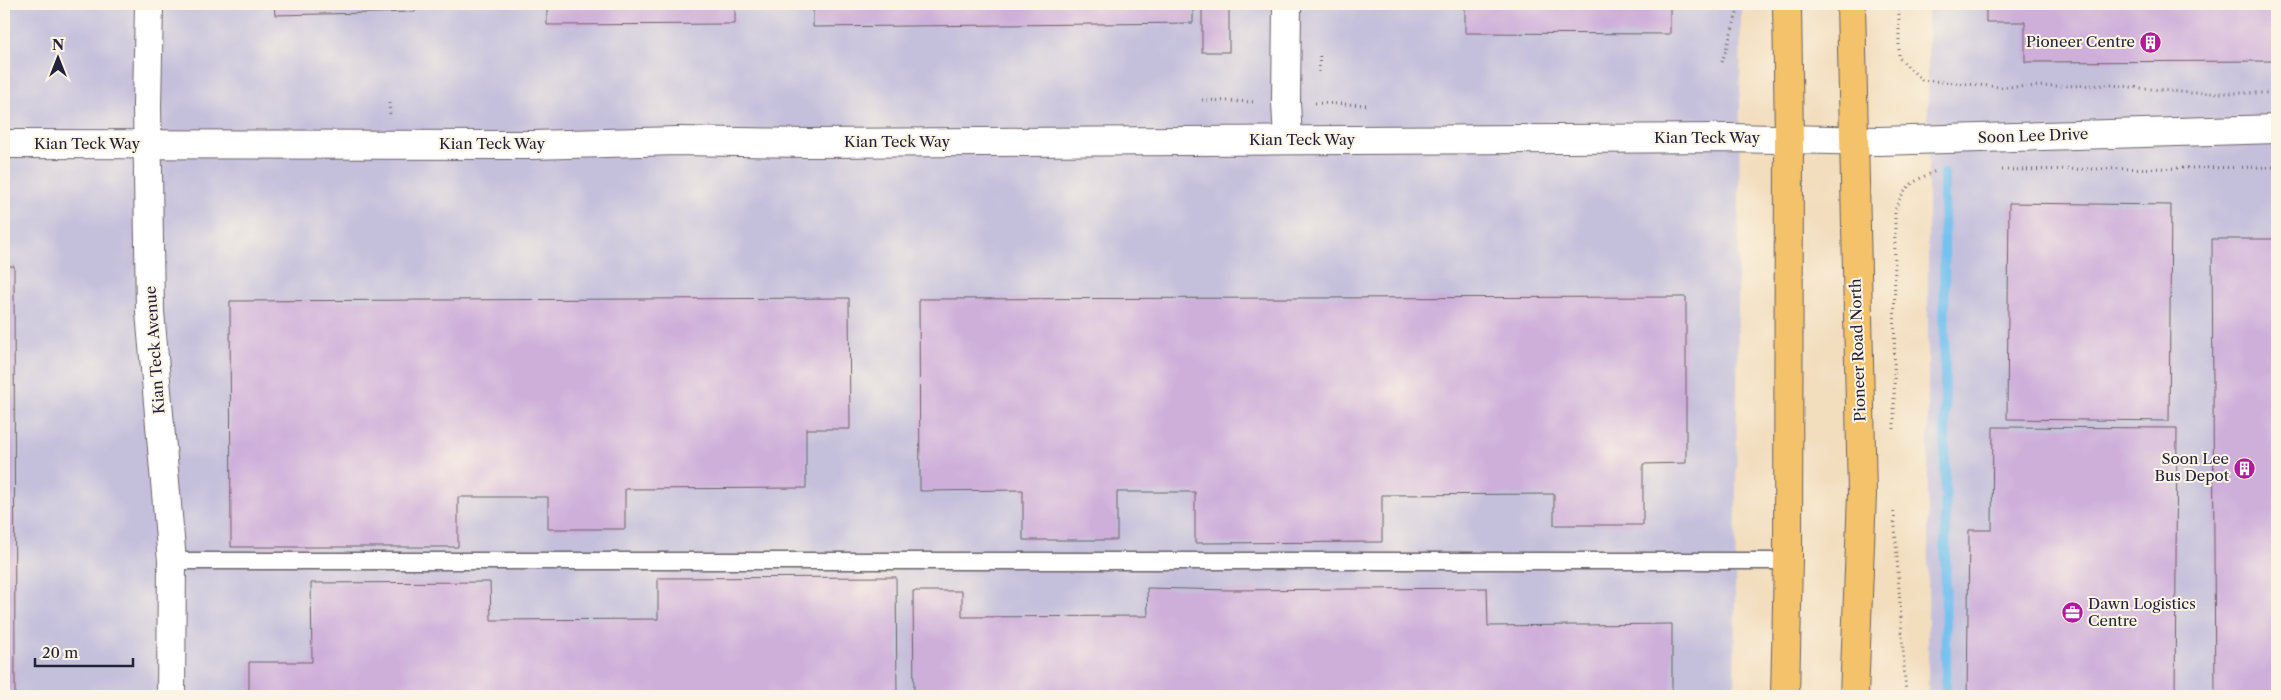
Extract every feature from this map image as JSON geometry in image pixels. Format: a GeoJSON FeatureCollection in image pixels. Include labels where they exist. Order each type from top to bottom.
{"type":"FeatureCollection","features":[{"type":"Feature","properties":{"kind":"main road"},"geometry":{"type":"LineString","coordinates":[[1785,696],[1788,561],[1789,139],[1787,4]]}},
{"type":"Feature","properties":{"kind":"main road","name":"Pioneer Road North"},"geometry":{"type":"LineString","coordinates":[[1851,4],[1856,140],[1854,214],[1862,494],[1854,696]]}},
{"type":"Feature","properties":{"kind":"street","name":"Kian Teck Avenue"},"geometry":{"type":"LineString","coordinates":[[149,4],[147,105],[150,312],[172,561],[171,696]]}},
{"type":"Feature","properties":{"kind":"street"},"geometry":{"type":"LineString","coordinates":[[1287,4],[1286,102],[1288,140]]}},
{"type":"Feature","properties":{"kind":"street","name":"Soon Lee Drive"},"geometry":{"type":"LineString","coordinates":[[1789,139],[1856,140],[2277,129]]}},
{"type":"Feature","properties":{"kind":"street","name":"Kian Teck Way"},"geometry":{"type":"LineString","coordinates":[[4,144],[532,145],[678,141],[819,143],[1789,139]]}},
{"type":"Feature","properties":{"kind":"lane"},"geometry":{"type":"LineString","coordinates":[[172,561],[1788,561]]}},
{"type":"Feature","properties":{"kind":"path"},"geometry":{"type":"LineString","coordinates":[[1722,62],[1740,4]]}},
{"type":"Feature","properties":{"kind":"path"},"geometry":{"type":"LineString","coordinates":[[1899,4],[1899,58],[1922,80],[2000,87],[2112,85],[2192,93],[2277,94]]}},
{"type":"Feature","properties":{"kind":"path"},"geometry":{"type":"LineString","coordinates":[[1993,170],[2277,167]]}},
{"type":"Feature","properties":{"kind":"path"},"geometry":{"type":"LineString","coordinates":[[1894,439],[1894,211],[1900,195],[1915,180],[1940,169]]}},
{"type":"Feature","properties":{"kind":"path"},"geometry":{"type":"LineString","coordinates":[[1894,509],[1906,696]]}},
{"type":"Feature","properties":{"kind":"shaded area"},"geometry":{"type":"Polygon","coordinates":[[[4,4],[1741,4],[1734,696],[4,696],[4,4]]]}},
{"type":"Feature","properties":{"kind":"shaded area"},"geometry":{"type":"Polygon","coordinates":[[[1928,4],[2277,4],[2277,696],[1928,696],[1928,4]]]}},
{"type":"Feature","properties":{"kind":"building"},"geometry":{"type":"Polygon","coordinates":[[[274,4],[415,4],[415,12],[275,15],[274,4]]]}},
{"type":"Feature","properties":{"kind":"building"},"geometry":{"type":"Polygon","coordinates":[[[547,4],[735,4],[735,24],[547,25],[547,4]]]}},
{"type":"Feature","properties":{"kind":"building"},"geometry":{"type":"Polygon","coordinates":[[[813,4],[1193,4],[1193,23],[813,27],[813,4]]]}},
{"type":"Feature","properties":{"kind":"building"},"geometry":{"type":"Polygon","coordinates":[[[1202,4],[1229,4],[1229,52],[1202,52],[1202,4]]]}},
{"type":"Feature","properties":{"kind":"building"},"geometry":{"type":"Polygon","coordinates":[[[1465,4],[1670,4],[1670,34],[1465,33],[1465,4]]]}},
{"type":"Feature","properties":{"kind":"building","name":"Pioneer Centre"},"geometry":{"type":"Polygon","coordinates":[[[1986,4],[2277,4],[2277,61],[2025,62],[2025,22],[1986,22],[1986,4]]]}},
{"type":"Feature","properties":{"kind":"building"},"geometry":{"type":"Polygon","coordinates":[[[2009,203],[2171,205],[2169,421],[2007,419],[2009,203]]]}},
{"type":"Feature","properties":{"kind":"building","name":"Soon Lee Bus Depot"},"geometry":{"type":"Polygon","coordinates":[[[2212,239],[2277,239],[2277,696],[2215,696],[2212,239]]]}},
{"type":"Feature","properties":{"kind":"building"},"geometry":{"type":"Polygon","coordinates":[[[4,266],[14,266],[15,696],[4,696],[4,266]]]}},
{"type":"Feature","properties":{"kind":"building"},"geometry":{"type":"Polygon","coordinates":[[[1686,297],[1686,463],[1643,464],[1643,525],[1554,525],[1554,494],[1382,495],[1382,542],[1195,543],[1195,492],[1117,492],[1117,540],[1023,540],[1023,490],[920,491],[919,299],[1686,297]]]}},
{"type":"Feature","properties":{"kind":"building"},"geometry":{"type":"Polygon","coordinates":[[[849,298],[850,429],[806,429],[806,488],[625,489],[625,529],[548,529],[548,497],[458,497],[458,547],[231,547],[230,301],[849,298]]]}},
{"type":"Feature","properties":{"kind":"building","name":"Dawn Logistics Centre"},"geometry":{"type":"Polygon","coordinates":[[[1993,427],[2177,428],[2175,696],[1967,696],[1969,530],[1992,530],[1993,427]]]}},
{"type":"Feature","properties":{"kind":"building"},"geometry":{"type":"Polygon","coordinates":[[[896,577],[897,696],[249,696],[249,662],[312,662],[311,583],[490,582],[491,620],[658,619],[658,578],[896,577]]]}},
{"type":"Feature","properties":{"kind":"building"},"geometry":{"type":"Polygon","coordinates":[[[1147,588],[1229,590],[1487,588],[1488,626],[1672,624],[1672,696],[914,696],[913,591],[962,591],[962,617],[1148,616],[1147,588]]]}},
{"type":"Feature","properties":{"kind":"waterway"},"geometry":{"type":"LineString","coordinates":[[1944,174],[1946,696]]}},
{"type":"Feature","properties":{"kind":"place","name":"Pioneer Centre"},"geometry":{"type":"Point","coordinates":[2151,42]}},
{"type":"Feature","properties":{"kind":"place","name":"Soon Lee Bus Depot"},"geometry":{"type":"Point","coordinates":[2245,468]}},
{"type":"Feature","properties":{"kind":"place","name":"Dawn Logistics Centre"},"geometry":{"type":"Point","coordinates":[2072,613]}}]}
